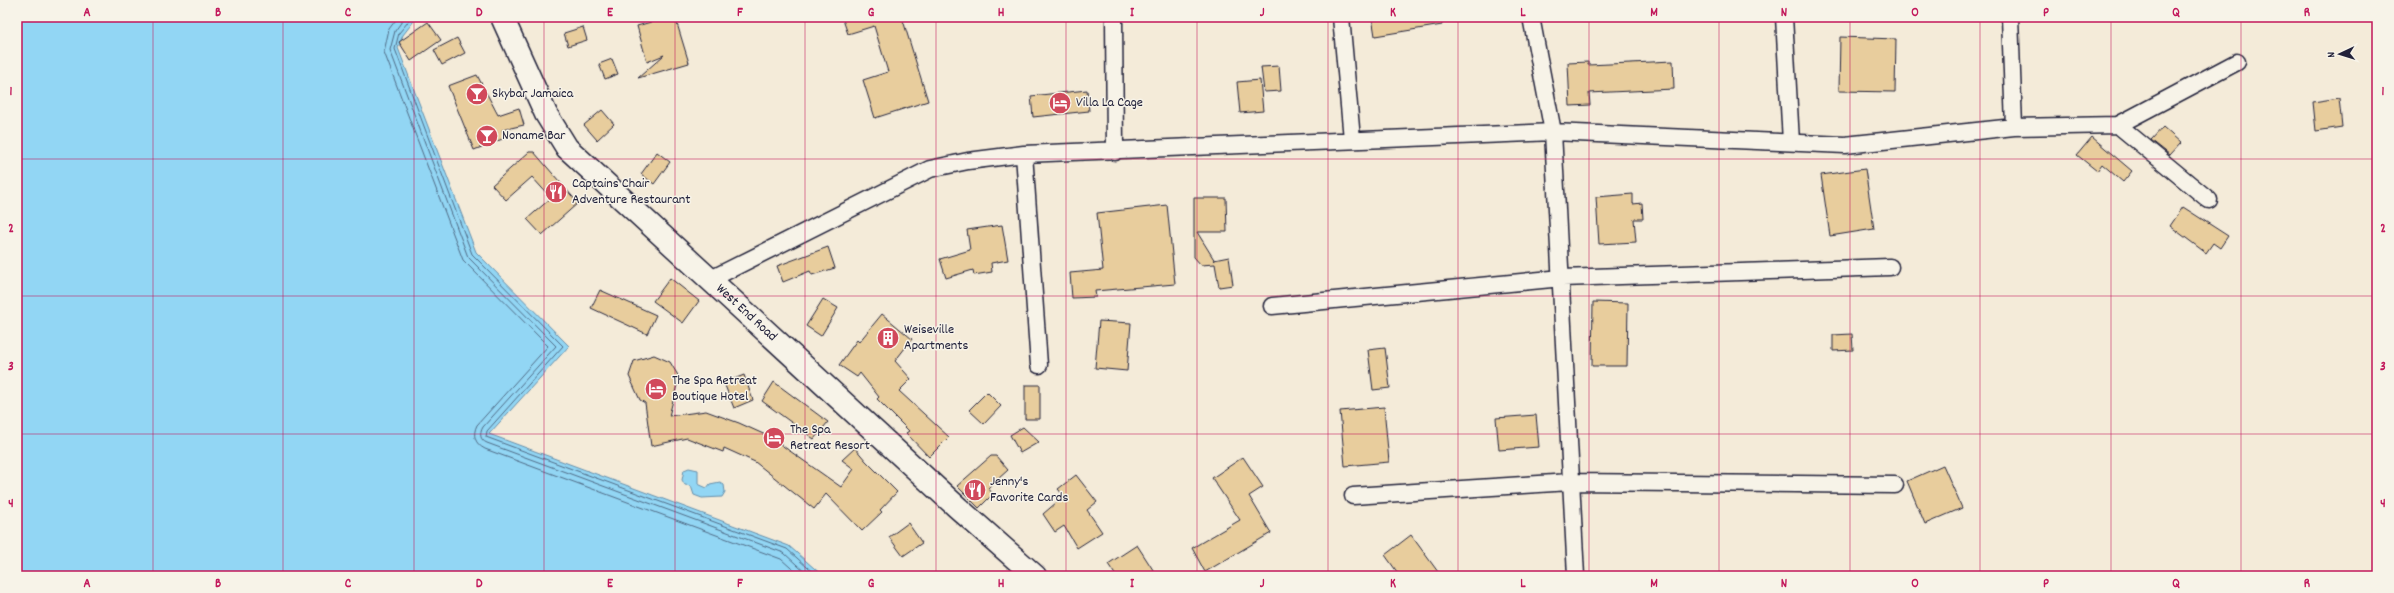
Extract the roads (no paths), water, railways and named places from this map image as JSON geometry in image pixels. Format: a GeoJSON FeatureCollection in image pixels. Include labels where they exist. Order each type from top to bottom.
{"type":"FeatureCollection","features":[{"type":"Feature","properties":{"kind":"main road","name":"West End Road"},"geometry":{"type":"LineString","coordinates":[[502,17],[546,114],[566,148],[952,502],[1035,576]]}},
{"type":"Feature","properties":{"kind":"street"},"geometry":{"type":"LineString","coordinates":[[1114,17],[1115,152]]}},
{"type":"Feature","properties":{"kind":"street"},"geometry":{"type":"LineString","coordinates":[[1341,17],[1352,139]]}},
{"type":"Feature","properties":{"kind":"street"},"geometry":{"type":"LineString","coordinates":[[1531,17],[1553,132],[1562,278],[1570,482],[1576,576]]}},
{"type":"Feature","properties":{"kind":"street"},"geometry":{"type":"LineString","coordinates":[[1784,17],[1791,142]]}},
{"type":"Feature","properties":{"kind":"street"},"geometry":{"type":"LineString","coordinates":[[2010,17],[2014,127]]}},
{"type":"Feature","properties":{"kind":"street"},"geometry":{"type":"LineString","coordinates":[[710,279],[930,169],[968,161],[1024,154],[1115,152],[1352,139],[1553,132],[1845,145],[2014,127],[2118,125],[2237,62]]}},
{"type":"Feature","properties":{"kind":"street"},"geometry":{"type":"LineString","coordinates":[[2118,125],[2209,200]]}},
{"type":"Feature","properties":{"kind":"street"},"geometry":{"type":"LineString","coordinates":[[1024,154],[1039,365]]}},
{"type":"Feature","properties":{"kind":"street"},"geometry":{"type":"LineString","coordinates":[[1272,306],[1562,278],[1890,267]]}},
{"type":"Feature","properties":{"kind":"street"},"geometry":{"type":"LineString","coordinates":[[1353,496],[1570,482],[1895,485]]}},
{"type":"Feature","properties":{"kind":"water"},"geometry":{"type":"Polygon","coordinates":[[[17,17],[417,17],[403,35],[398,48],[476,252],[569,346],[489,434],[789,546],[823,576],[17,576],[17,17]]]}},
{"type":"Feature","properties":{"kind":"water"},"geometry":{"type":"Polygon","coordinates":[[[689,468],[698,470],[698,484],[707,488],[710,484],[720,482],[724,485],[725,492],[722,497],[702,498],[694,495],[691,486],[685,485],[682,480],[684,470],[689,468]]]}},
{"type":"Feature","properties":{"kind":"place","name":"Skybar Jamaica"},"geometry":{"type":"Point","coordinates":[477,94]}},
{"type":"Feature","properties":{"kind":"place","name":"Villa La Cage"},"geometry":{"type":"Point","coordinates":[1060,103]}},
{"type":"Feature","properties":{"kind":"place","name":"Noname Bar"},"geometry":{"type":"Point","coordinates":[487,136]}},
{"type":"Feature","properties":{"kind":"place","name":"Captains Chair Adventure Restaurant"},"geometry":{"type":"Point","coordinates":[556,192]}},
{"type":"Feature","properties":{"kind":"place","name":"Weiseville Apartments"},"geometry":{"type":"Point","coordinates":[888,338]}},
{"type":"Feature","properties":{"kind":"place","name":"The Spa Retreat Boutique Hotel"},"geometry":{"type":"Point","coordinates":[656,389]}},
{"type":"Feature","properties":{"kind":"place","name":"The Spa Retreat Resort"},"geometry":{"type":"Point","coordinates":[774,438]}},
{"type":"Feature","properties":{"kind":"place","name":"Jenny's Favorite Cards"},"geometry":{"type":"Point","coordinates":[975,490]}}]}
